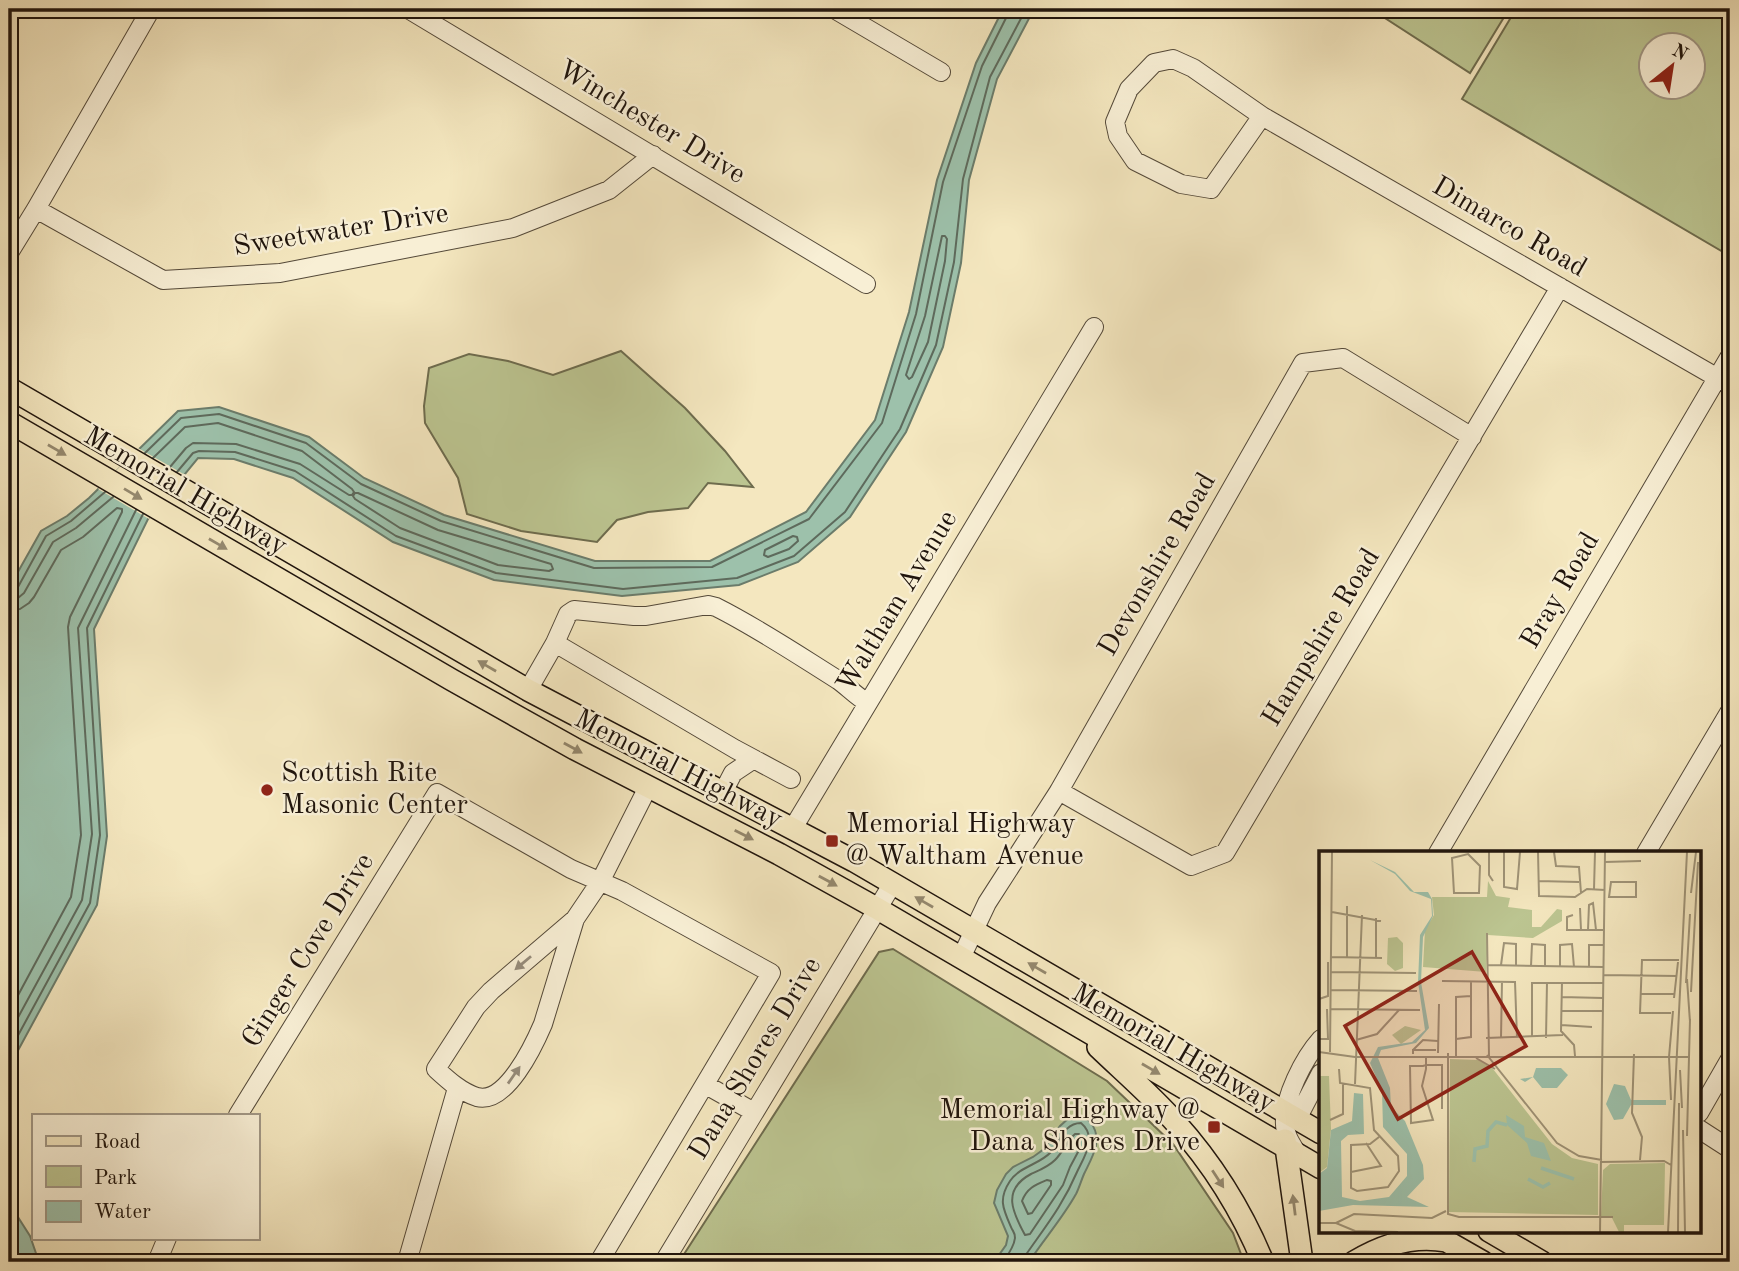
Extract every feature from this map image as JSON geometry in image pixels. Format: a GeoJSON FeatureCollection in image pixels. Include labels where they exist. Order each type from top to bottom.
{"type":"FeatureCollection","features":[{"type":"Feature","properties":{"kind":"main road","name":"Memorial Highway"},"geometry":{"type":"LineString","coordinates":[[9,388],[528,690],[893,883],[1265,1101],[1286,1119],[1319,1132]]}},
{"type":"Feature","properties":{"kind":"main road","name":"Memorial Highway"},"geometry":{"type":"LineString","coordinates":[[9,422],[514,715],[878,909],[1319,1167]]}},
{"type":"Feature","properties":{"kind":"main road"},"geometry":{"type":"LineString","coordinates":[[514,715],[528,690]]}},
{"type":"Feature","properties":{"kind":"main road"},"geometry":{"type":"LineString","coordinates":[[779,854],[793,828]]}},
{"type":"Feature","properties":{"kind":"main road"},"geometry":{"type":"LineString","coordinates":[[1071,1022],[1156,1102],[1196,1146],[1235,1205],[1262,1262]]}},
{"type":"Feature","properties":{"kind":"main road"},"geometry":{"type":"LineString","coordinates":[[1235,1118],[1260,1123],[1286,1119],[1292,1151],[1302,1262]]}},
{"type":"Feature","properties":{"kind":"main road"},"geometry":{"type":"LineString","coordinates":[[1491,1232],[1533,1260]]}},
{"type":"Feature","properties":{"kind":"main road"},"geometry":{"type":"LineString","coordinates":[[1354,1262],[1394,1244],[1438,1236],[1483,1262]]}},
{"type":"Feature","properties":{"kind":"street"},"geometry":{"type":"LineString","coordinates":[[9,253],[151,9]]}},
{"type":"Feature","properties":{"kind":"street","name":"Winchester Drive"},"geometry":{"type":"LineString","coordinates":[[408,9],[866,284]]}},
{"type":"Feature","properties":{"kind":"street"},"geometry":{"type":"LineString","coordinates":[[834,9],[941,72]]}},
{"type":"Feature","properties":{"kind":"street","name":"Dimarco Road"},"geometry":{"type":"LineString","coordinates":[[1262,116],[1211,189],[1181,184],[1135,161],[1118,136],[1115,122],[1129,89],[1154,63],[1173,59],[1193,68],[1262,116],[1724,381]]}},
{"type":"Feature","properties":{"kind":"street","name":"Sweetwater Drive"},"geometry":{"type":"LineString","coordinates":[[36,209],[163,280],[280,273],[513,228],[609,190],[653,155]]}},
{"type":"Feature","properties":{"kind":"street","name":"Hampshire Road"},"geometry":{"type":"LineString","coordinates":[[1059,791],[1191,866],[1225,853],[1560,287]]}},
{"type":"Feature","properties":{"kind":"street","name":"Waltham Avenue"},"geometry":{"type":"LineString","coordinates":[[793,828],[1094,327]]}},
{"type":"Feature","properties":{"kind":"street","name":"Bray Road"},"geometry":{"type":"LineString","coordinates":[[1439,851],[1724,381],[1730,356]]}},
{"type":"Feature","properties":{"kind":"street","name":"Devonshire Road"},"geometry":{"type":"LineString","coordinates":[[961,958],[987,903],[1059,791],[1303,363],[1343,358],[1472,437]]}},
{"type":"Feature","properties":{"kind":"street"},"geometry":{"type":"LineString","coordinates":[[528,690],[568,614],[574,610],[646,616],[708,605],[723,610],[790,650],[868,703]]}},
{"type":"Feature","properties":{"kind":"street"},"geometry":{"type":"LineString","coordinates":[[555,643],[791,779]]}},
{"type":"Feature","properties":{"kind":"street"},"geometry":{"type":"LineString","coordinates":[[1647,851],[1730,711]]}},
{"type":"Feature","properties":{"kind":"street"},"geometry":{"type":"LineString","coordinates":[[723,792],[733,773],[735,749]]}},
{"type":"Feature","properties":{"kind":"street"},"geometry":{"type":"LineString","coordinates":[[733,773],[754,759]]}},
{"type":"Feature","properties":{"kind":"street"},"geometry":{"type":"LineString","coordinates":[[575,919],[491,990],[476,1007],[436,1069],[457,1087],[479,1098],[489,1097],[500,1092],[511,1081],[537,1039],[543,1024],[575,919],[600,881],[648,787]]}},
{"type":"Feature","properties":{"kind":"street","name":"Ginger Cove Drive"},"geometry":{"type":"LineString","coordinates":[[239,1114],[437,793],[571,869],[622,891],[771,972],[600,1262]]}},
{"type":"Feature","properties":{"kind":"street","name":"Dana Shores Drive"},"geometry":{"type":"LineString","coordinates":[[664,1262],[893,883]]}},
{"type":"Feature","properties":{"kind":"street"},"geometry":{"type":"LineString","coordinates":[[1286,1119],[1294,1083],[1319,1042]]}},
{"type":"Feature","properties":{"kind":"street"},"geometry":{"type":"LineString","coordinates":[[1700,1111],[1730,1059]]}},
{"type":"Feature","properties":{"kind":"street"},"geometry":{"type":"LineString","coordinates":[[1286,1119],[1319,1076]]}},
{"type":"Feature","properties":{"kind":"street"},"geometry":{"type":"LineString","coordinates":[[706,1085],[754,1112]]}},
{"type":"Feature","properties":{"kind":"street"},"geometry":{"type":"LineString","coordinates":[[407,1262],[457,1087]]}},
{"type":"Feature","properties":{"kind":"street"},"geometry":{"type":"LineString","coordinates":[[1700,1130],[1730,1149]]}},
{"type":"Feature","properties":{"kind":"street"},"geometry":{"type":"LineString","coordinates":[[157,1262],[166,1240]]}},
{"type":"Feature","properties":{"kind":"green space"},"geometry":{"type":"Polygon","coordinates":[[[1371,9],[1509,9],[1470,73],[1371,9]]]}},
{"type":"Feature","properties":{"kind":"green space"},"geometry":{"type":"Polygon","coordinates":[[[1516,9],[1730,9],[1730,256],[1462,99],[1516,9]]]}},
{"type":"Feature","properties":{"kind":"green space"},"geometry":{"type":"Polygon","coordinates":[[[621,351],[685,408],[725,451],[753,487],[708,483],[688,508],[648,512],[617,520],[597,542],[521,531],[467,514],[458,478],[425,423],[424,406],[429,368],[469,354],[508,361],[553,375],[621,351]]]}},
{"type":"Feature","properties":{"kind":"green space"},"geometry":{"type":"Polygon","coordinates":[[[893,949],[1107,1081],[1173,1144],[1233,1233],[1244,1262],[679,1262],[879,952],[893,949]]]}},
{"type":"Feature","properties":{"kind":"water"},"geometry":{"type":"Polygon","coordinates":[[[1003,9],[1034,9],[997,79],[969,180],[961,263],[943,347],[906,432],[850,517],[798,562],[739,585],[622,596],[494,580],[393,542],[293,478],[234,459],[198,458],[148,519],[94,629],[107,836],[97,905],[9,1067],[9,598],[10,586],[41,531],[67,516],[89,498],[178,411],[219,407],[309,437],[364,478],[444,515],[595,561],[710,561],[806,512],[875,420],[909,312],[937,180],[976,63],[1003,9]]]}},
{"type":"Feature","properties":{"kind":"water"},"geometry":{"type":"Polygon","coordinates":[[[1077,1116],[1091,1123],[1095,1129],[1096,1143],[1076,1194],[1029,1262],[994,1262],[1006,1245],[1008,1236],[994,1203],[997,1190],[1006,1174],[1044,1149],[1060,1126],[1070,1117],[1077,1116]]]}},
{"type":"Feature","properties":{"kind":"water"},"geometry":{"type":"Polygon","coordinates":[[[9,1203],[30,1236],[39,1262],[9,1262],[9,1203]]]}},
{"type":"Feature","properties":{"kind":"pier"},"geometry":{"type":"Polygon","coordinates":[[[138,448],[187,476],[149,519],[98,489],[138,448]]]}},
{"type":"Feature","properties":{"kind":"place","name":"Scottish Rite Masonic Center"},"geometry":{"type":"Point","coordinates":[267,790]}},
{"type":"Feature","properties":{"kind":"place","name":"Memorial Highway @ Waltham Avenue"},"geometry":{"type":"Point","coordinates":[832,841]}},
{"type":"Feature","properties":{"kind":"place","name":"Memorial Highway @ Dana Shores Drive"},"geometry":{"type":"Point","coordinates":[1214,1127]}}]}
